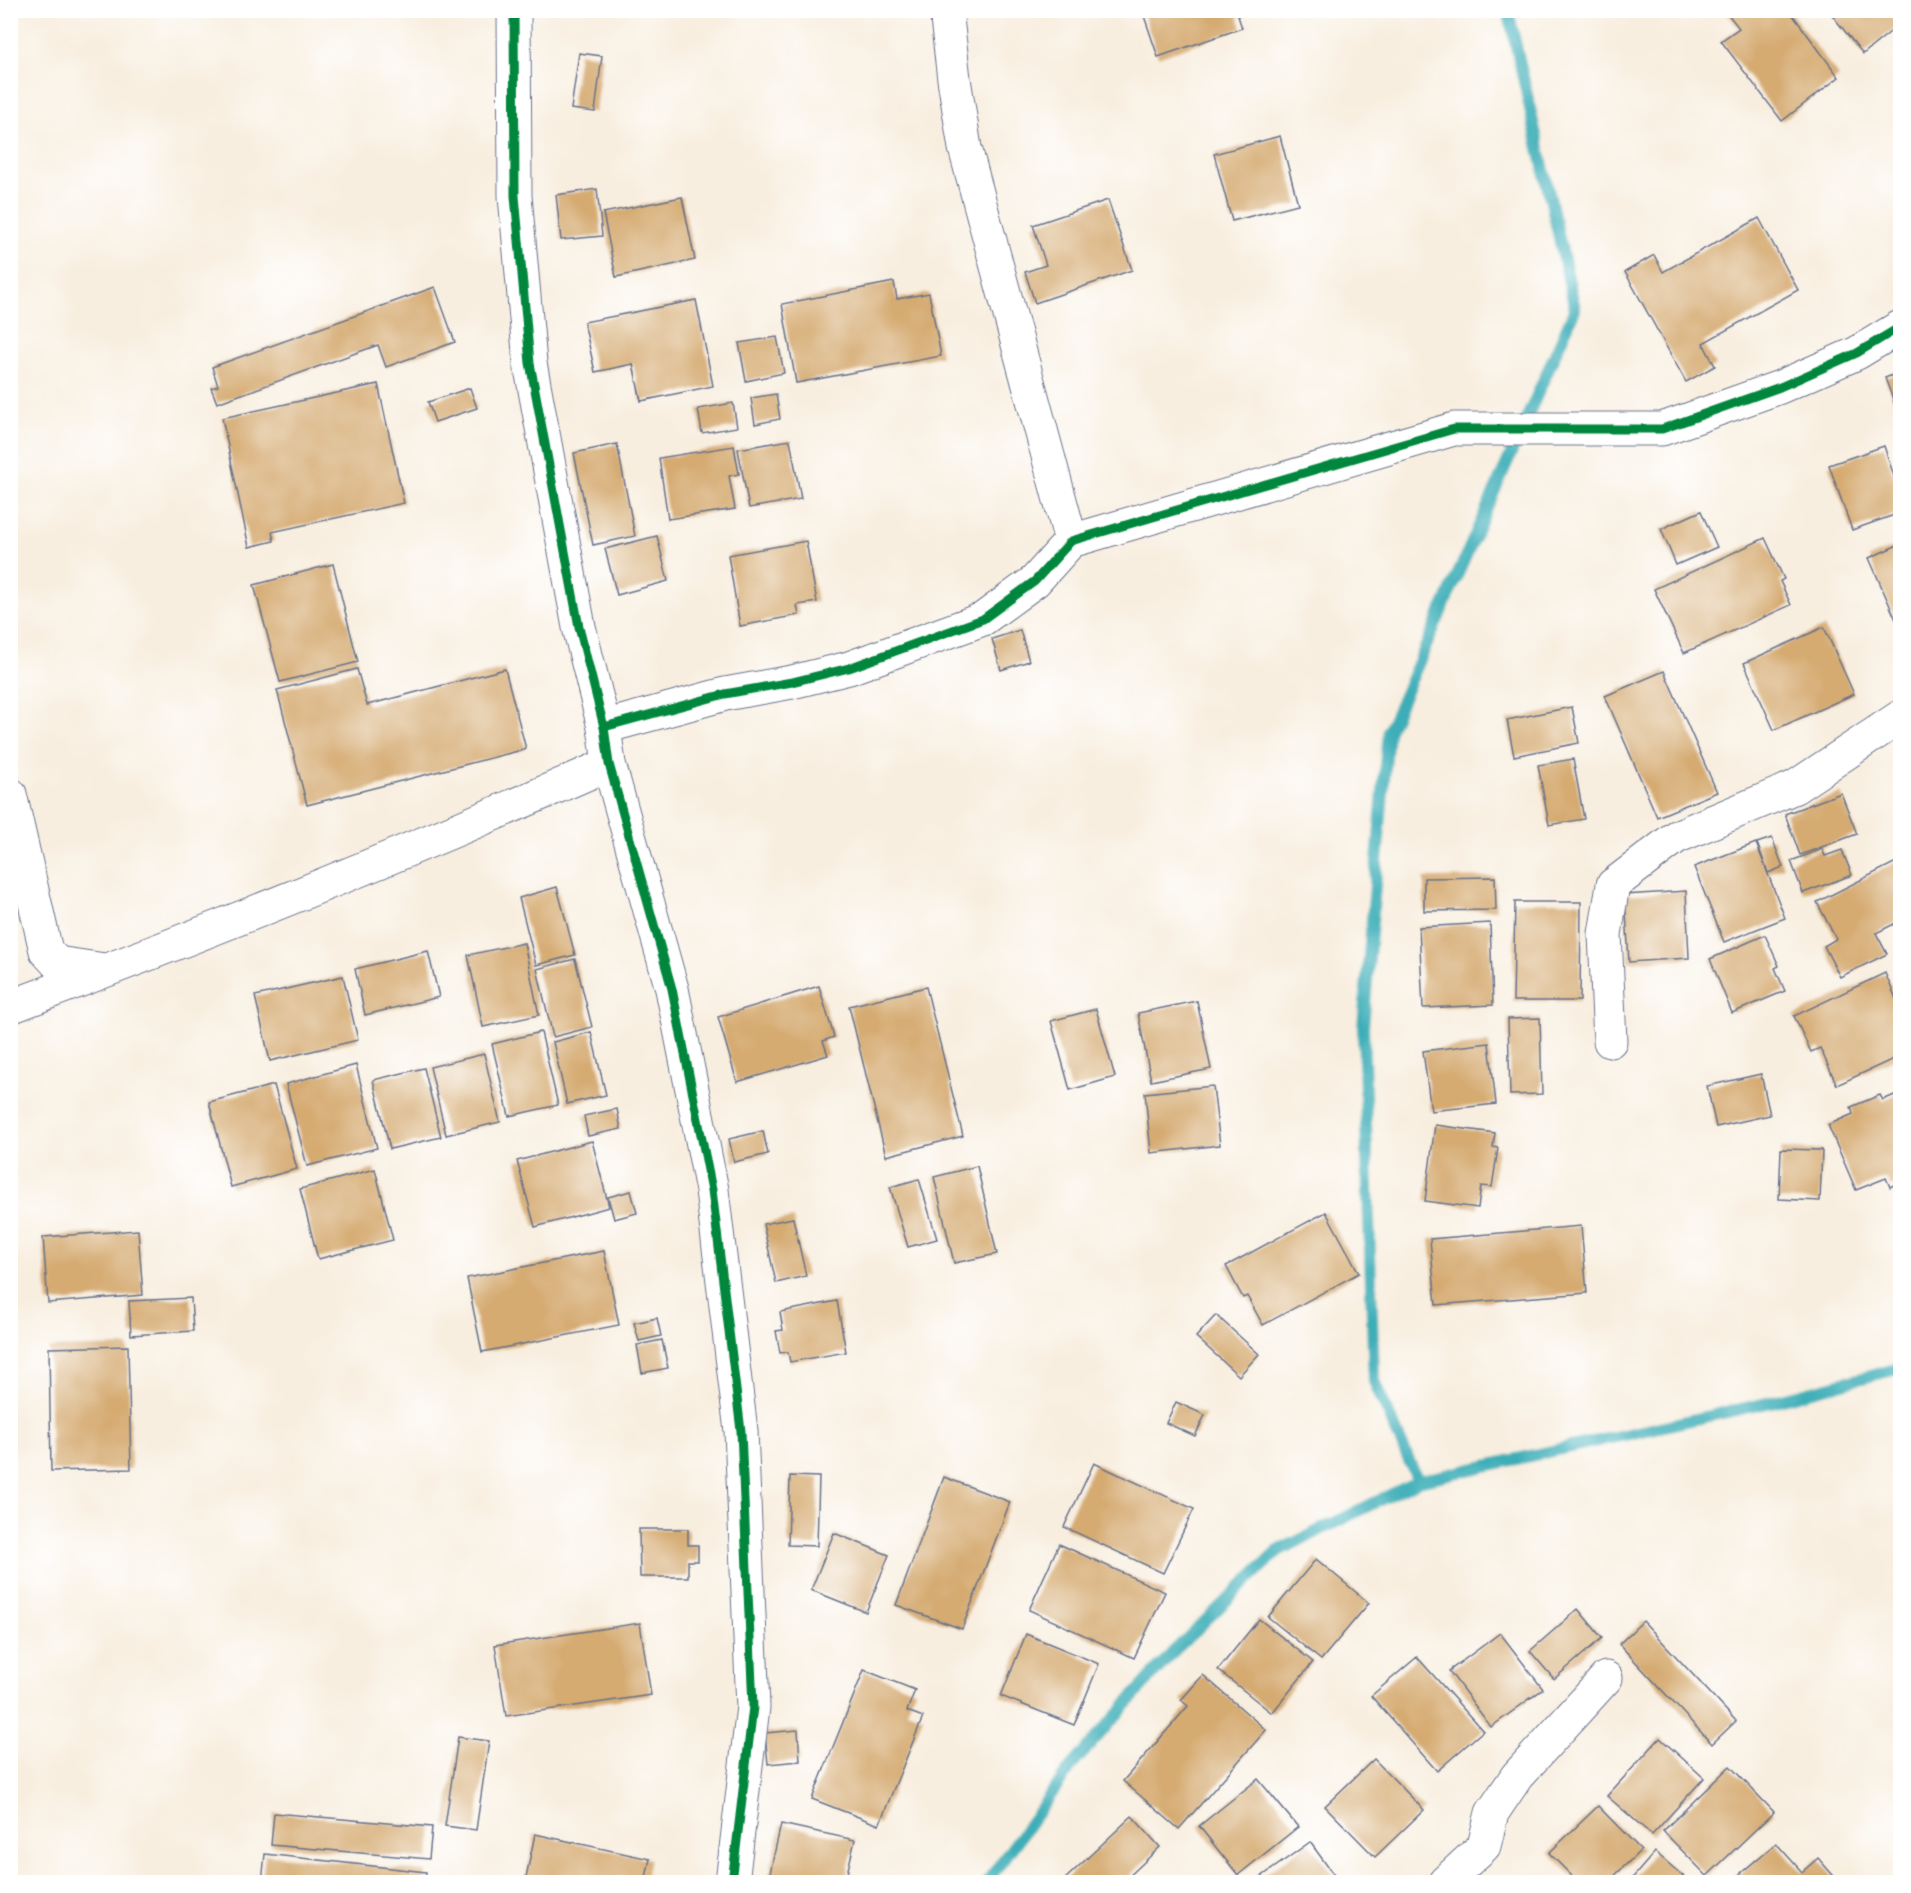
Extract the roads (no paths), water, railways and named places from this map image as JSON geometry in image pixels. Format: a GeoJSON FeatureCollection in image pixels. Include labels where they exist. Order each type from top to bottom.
{"type":"FeatureCollection","features":[{"type":"Feature","properties":{"kind":"street"},"geometry":{"type":"LineString","coordinates":[[514,10],[515,195],[530,363],[579,627],[604,727],[609,764],[672,989],[712,1191],[741,1431],[753,1707],[732,1882]]}},
{"type":"Feature","properties":{"kind":"street"},"geometry":{"type":"LineString","coordinates":[[946,10],[965,148],[1071,541]]}},
{"type":"Feature","properties":{"kind":"street"},"geometry":{"type":"LineString","coordinates":[[604,727],[725,694],[792,682],[849,668],[983,619],[1035,581],[1071,541],[1454,429],[1662,429],[1780,387],[1857,353],[1900,327]]}},
{"type":"Feature","properties":{"kind":"street"},"geometry":{"type":"LineString","coordinates":[[1610,1041],[1605,934],[1613,885],[1676,837],[1795,788],[1900,717]]}},
{"type":"Feature","properties":{"kind":"street"},"geometry":{"type":"LineString","coordinates":[[10,1007],[497,814],[609,764]]}},
{"type":"Feature","properties":{"kind":"street"},"geometry":{"type":"LineString","coordinates":[[10,794],[46,951],[57,963],[106,970]]}},
{"type":"Feature","properties":{"kind":"street"},"geometry":{"type":"LineString","coordinates":[[1445,1882],[1484,1846],[1492,1813],[1517,1776],[1606,1678]]}},
{"type":"Feature","properties":{"kind":"waterway"},"geometry":{"type":"LineString","coordinates":[[1418,1481],[1374,1381],[1363,1027],[1388,732],[1575,309],[1508,10]]}},
{"type":"Feature","properties":{"kind":"waterway"},"geometry":{"type":"LineString","coordinates":[[987,1882],[1074,1763],[1174,1651],[1278,1551],[1418,1481],[1763,1404],[1900,1368]]}}]}
